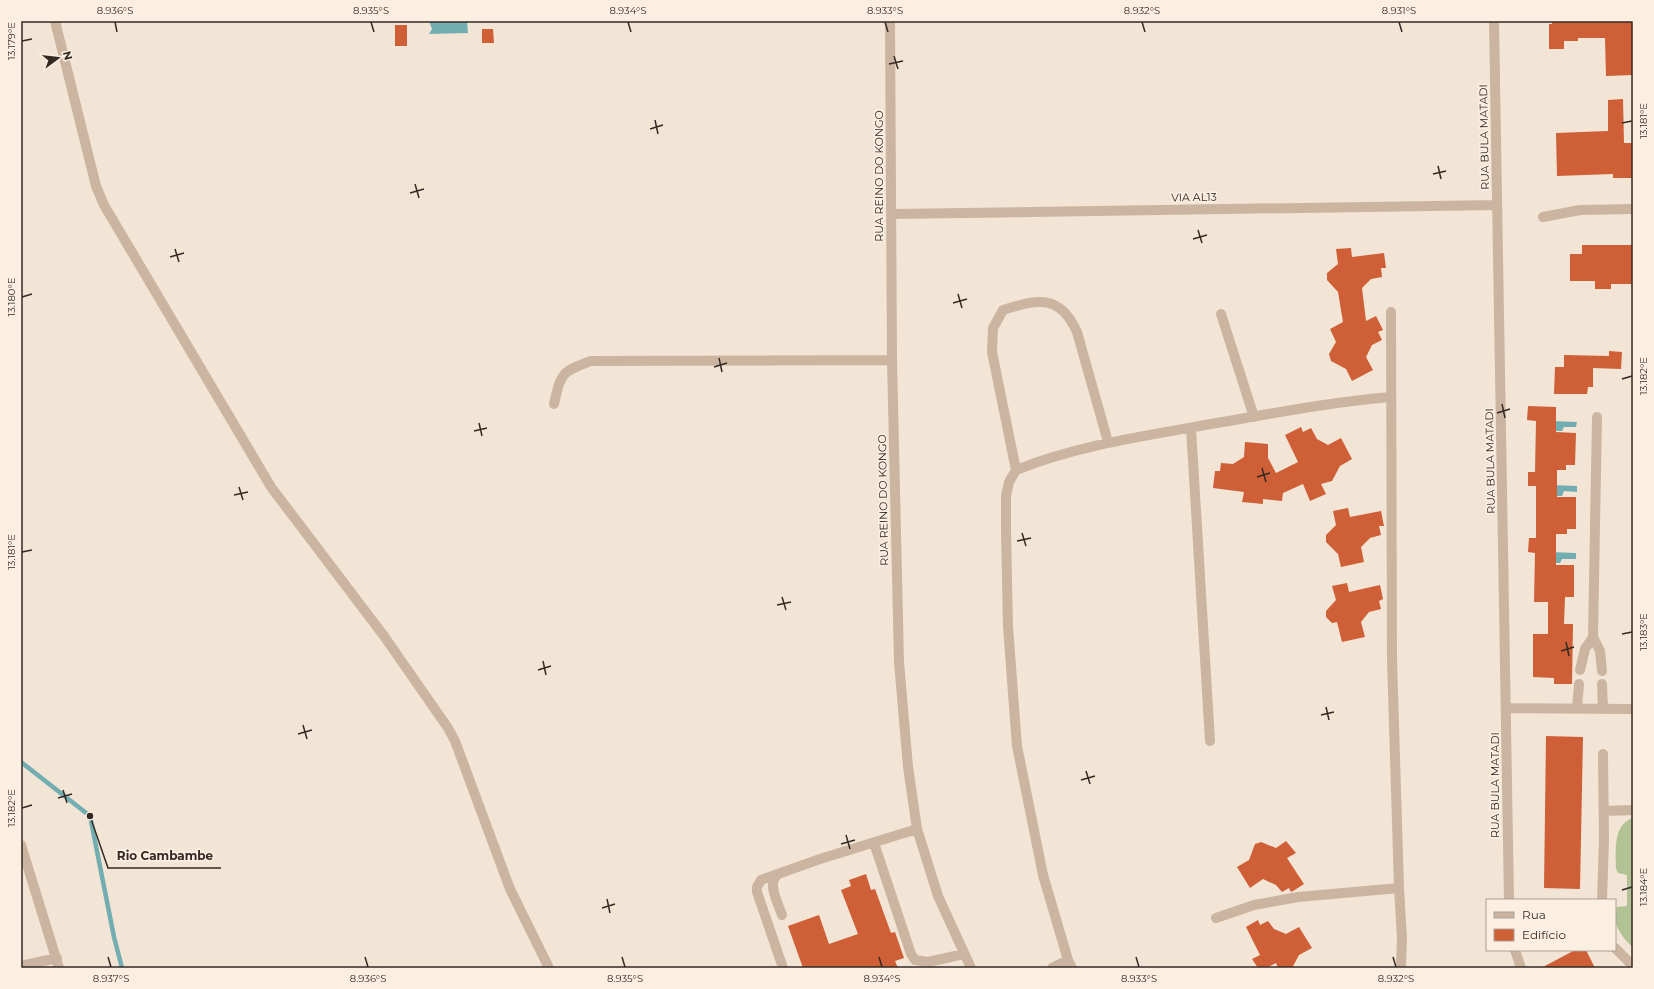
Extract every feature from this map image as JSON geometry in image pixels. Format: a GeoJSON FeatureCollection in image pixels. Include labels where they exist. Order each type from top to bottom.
{"type":"FeatureCollection","features":[{"type":"Feature","properties":{"kind":"street"},"geometry":{"type":"LineString","coordinates":[[55,21],[96,186],[104,204],[271,487],[384,636],[448,728],[455,741],[510,889],[549,968]]}},
{"type":"Feature","properties":{"kind":"street","name":"RUA REINO DO KONGO"},"geometry":{"type":"LineString","coordinates":[[890,21],[892,360],[899,662],[909,774],[917,829],[938,896],[971,968]]}},
{"type":"Feature","properties":{"kind":"street","name":"RUA BULA MATADI"},"geometry":{"type":"LineString","coordinates":[[1494,21],[1509,899]]}},
{"type":"Feature","properties":{"kind":"street","name":"VIA AL13"},"geometry":{"type":"LineString","coordinates":[[892,214],[1497,205]]}},
{"type":"Feature","properties":{"kind":"street"},"geometry":{"type":"LineString","coordinates":[[1543,217],[1580,210],[1633,209]]}},
{"type":"Feature","properties":{"kind":"street"},"geometry":{"type":"LineString","coordinates":[[1016,470],[992,352],[993,328],[1003,310],[1024,304],[1044,301],[1061,308],[1072,320],[1077,332],[1108,442]]}},
{"type":"Feature","properties":{"kind":"street"},"geometry":{"type":"LineString","coordinates":[[1391,312],[1390,397],[1392,659],[1399,888],[1402,938],[1401,968]]}},
{"type":"Feature","properties":{"kind":"street"},"geometry":{"type":"LineString","coordinates":[[1221,314],[1254,417]]}},
{"type":"Feature","properties":{"kind":"street"},"geometry":{"type":"LineString","coordinates":[[554,404],[561,377],[574,367],[591,362],[892,360]]}},
{"type":"Feature","properties":{"kind":"street"},"geometry":{"type":"LineString","coordinates":[[1052,968],[1070,964],[1042,875],[1017,746],[1008,627],[1006,496],[1009,482],[1016,470],[1044,459],[1108,442],[1323,404],[1390,397]]}},
{"type":"Feature","properties":{"kind":"street"},"geometry":{"type":"LineString","coordinates":[[1596,417],[1593,637],[1600,651],[1602,671]]}},
{"type":"Feature","properties":{"kind":"street"},"geometry":{"type":"LineString","coordinates":[[1191,428],[1210,741]]}},
{"type":"Feature","properties":{"kind":"street"},"geometry":{"type":"LineString","coordinates":[[1580,670],[1585,649],[1593,637]]}},
{"type":"Feature","properties":{"kind":"street"},"geometry":{"type":"LineString","coordinates":[[1577,708],[1580,684]]}},
{"type":"Feature","properties":{"kind":"street"},"geometry":{"type":"LineString","coordinates":[[1602,684],[1603,709]]}},
{"type":"Feature","properties":{"kind":"street"},"geometry":{"type":"LineString","coordinates":[[1506,708],[1633,709]]}},
{"type":"Feature","properties":{"kind":"street"},"geometry":{"type":"LineString","coordinates":[[1602,899],[1604,811],[1603,754]]}},
{"type":"Feature","properties":{"kind":"street"},"geometry":{"type":"LineString","coordinates":[[1604,811],[1633,810]]}},
{"type":"Feature","properties":{"kind":"street"},"geometry":{"type":"LineString","coordinates":[[783,968],[758,896],[757,889],[760,882],[765,878],[820,859],[917,829]]}},
{"type":"Feature","properties":{"kind":"street"},"geometry":{"type":"LineString","coordinates":[[874,843],[911,954],[915,960],[928,962],[964,954]]}},
{"type":"Feature","properties":{"kind":"street"},"geometry":{"type":"LineString","coordinates":[[21,845],[58,963],[21,966]]}},
{"type":"Feature","properties":{"kind":"street"},"geometry":{"type":"LineString","coordinates":[[780,873],[774,877],[773,887],[782,915]]}},
{"type":"Feature","properties":{"kind":"street"},"geometry":{"type":"LineString","coordinates":[[760,882],[767,881],[773,887]]}},
{"type":"Feature","properties":{"kind":"street"},"geometry":{"type":"LineString","coordinates":[[1216,918],[1254,905],[1291,899],[1399,888]]}},
{"type":"Feature","properties":{"kind":"street"},"geometry":{"type":"LineString","coordinates":[[1616,949],[1633,966]]}},
{"type":"Feature","properties":{"kind":"street"},"geometry":{"type":"LineString","coordinates":[[1515,951],[1520,968]]}},
{"type":"Feature","properties":{"kind":"green space"},"geometry":{"type":"Polygon","coordinates":[[[1633,818],[1633,947],[1621,934],[1616,923],[1617,907],[1627,906],[1627,875],[1618,873],[1616,869],[1616,847],[1618,833],[1626,822],[1633,818]]]}},
{"type":"Feature","properties":{"kind":"water"},"geometry":{"type":"Polygon","coordinates":[[[429,21],[467,21],[468,33],[429,34],[432,29],[429,21]]]}},
{"type":"Feature","properties":{"kind":"water"},"geometry":{"type":"Polygon","coordinates":[[[1552,421],[1577,422],[1576,427],[1564,427],[1562,431],[1552,431],[1552,421]]]}},
{"type":"Feature","properties":{"kind":"water"},"geometry":{"type":"Polygon","coordinates":[[[1552,485],[1577,486],[1577,492],[1564,491],[1562,496],[1551,496],[1552,485]]]}},
{"type":"Feature","properties":{"kind":"water"},"geometry":{"type":"Polygon","coordinates":[[[1549,552],[1576,553],[1576,559],[1562,559],[1560,563],[1549,563],[1549,552]]]}},
{"type":"Feature","properties":{"kind":"building"},"geometry":{"type":"Polygon","coordinates":[[[1552,21],[1633,21],[1633,75],[1606,76],[1605,38],[1578,38],[1578,41],[1564,41],[1564,49],[1549,49],[1549,24],[1552,24],[1552,21]]]}},
{"type":"Feature","properties":{"kind":"building"},"geometry":{"type":"Polygon","coordinates":[[[395,25],[407,25],[407,46],[395,46],[395,25]]]}},
{"type":"Feature","properties":{"kind":"building"},"geometry":{"type":"Polygon","coordinates":[[[482,29],[493,29],[494,43],[482,43],[482,29]]]}},
{"type":"Feature","properties":{"kind":"building"},"geometry":{"type":"Polygon","coordinates":[[[1623,99],[1624,143],[1633,143],[1633,178],[1613,178],[1613,174],[1557,176],[1556,133],[1608,131],[1608,100],[1623,99]]]}},
{"type":"Feature","properties":{"kind":"building"},"geometry":{"type":"Polygon","coordinates":[[[1582,245],[1633,245],[1633,284],[1611,284],[1611,289],[1595,289],[1595,281],[1570,281],[1570,254],[1582,254],[1582,245]]]}},
{"type":"Feature","properties":{"kind":"building"},"geometry":{"type":"Polygon","coordinates":[[[1351,248],[1352,257],[1384,253],[1386,268],[1381,268],[1382,277],[1371,279],[1362,288],[1366,321],[1376,316],[1383,330],[1378,332],[1382,340],[1372,345],[1366,357],[1373,370],[1352,381],[1346,369],[1331,361],[1329,354],[1336,342],[1330,329],[1343,322],[1338,292],[1327,280],[1327,273],[1338,264],[1336,249],[1351,248]]]}},
{"type":"Feature","properties":{"kind":"building"},"geometry":{"type":"Polygon","coordinates":[[[1609,351],[1622,352],[1621,369],[1593,368],[1593,387],[1588,387],[1587,394],[1554,394],[1555,367],[1564,367],[1564,355],[1609,356],[1609,351]]]}},
{"type":"Feature","properties":{"kind":"building"},"geometry":{"type":"Polygon","coordinates":[[[1528,406],[1556,407],[1556,432],[1576,433],[1575,465],[1566,465],[1566,470],[1557,470],[1557,497],[1576,497],[1576,529],[1567,529],[1567,534],[1556,534],[1556,565],[1574,565],[1574,597],[1565,597],[1564,624],[1573,624],[1572,684],[1554,684],[1554,678],[1533,677],[1533,634],[1548,634],[1548,602],[1534,602],[1535,553],[1528,552],[1529,538],[1536,538],[1536,486],[1528,486],[1528,472],[1535,472],[1536,421],[1527,420],[1528,406]]]}},
{"type":"Feature","properties":{"kind":"building"},"geometry":{"type":"Polygon","coordinates":[[[1301,427],[1303,432],[1311,428],[1317,439],[1328,445],[1341,438],[1352,459],[1340,466],[1332,481],[1321,484],[1326,494],[1310,501],[1303,484],[1283,493],[1282,501],[1263,499],[1263,504],[1242,502],[1244,492],[1213,488],[1215,471],[1220,471],[1221,463],[1233,464],[1244,457],[1245,442],[1268,444],[1268,458],[1276,473],[1298,462],[1285,435],[1301,427]]]}},
{"type":"Feature","properties":{"kind":"building"},"geometry":{"type":"Polygon","coordinates":[[[1348,508],[1350,517],[1381,511],[1384,526],[1379,526],[1381,535],[1370,538],[1361,547],[1364,562],[1341,567],[1338,554],[1326,542],[1326,535],[1336,525],[1333,511],[1348,508]]]}},
{"type":"Feature","properties":{"kind":"building"},"geometry":{"type":"Polygon","coordinates":[[[1347,583],[1349,592],[1380,585],[1383,599],[1379,601],[1381,609],[1369,612],[1361,622],[1365,637],[1342,642],[1337,622],[1332,623],[1326,617],[1326,611],[1336,600],[1332,586],[1347,583]]]}},
{"type":"Feature","properties":{"kind":"building"},"geometry":{"type":"Polygon","coordinates":[[[1546,736],[1583,737],[1580,889],[1544,888],[1546,736]]]}},
{"type":"Feature","properties":{"kind":"building"},"geometry":{"type":"Polygon","coordinates":[[[1286,841],[1296,853],[1287,858],[1304,884],[1291,892],[1289,888],[1282,892],[1276,885],[1263,879],[1250,888],[1237,867],[1249,860],[1255,844],[1261,842],[1276,848],[1286,841]]]}},
{"type":"Feature","properties":{"kind":"building"},"geometry":{"type":"Polygon","coordinates":[[[866,874],[871,890],[875,889],[891,933],[895,932],[904,958],[895,961],[898,968],[803,968],[788,926],[819,915],[829,944],[858,934],[841,890],[851,886],[849,880],[866,874]]]}},
{"type":"Feature","properties":{"kind":"building"},"geometry":{"type":"Polygon","coordinates":[[[1258,920],[1260,925],[1268,921],[1274,929],[1286,934],[1299,927],[1312,948],[1299,955],[1292,968],[1278,968],[1276,963],[1266,968],[1258,968],[1252,959],[1260,955],[1246,927],[1258,920]]]}},
{"type":"Feature","properties":{"kind":"building"},"geometry":{"type":"Polygon","coordinates":[[[1573,951],[1586,951],[1595,968],[1541,968],[1573,951]]]}},
{"type":"Feature","properties":{"kind":"waterway"},"geometry":{"type":"LineString","coordinates":[[21,762],[90,816],[114,937],[122,968]]}},
{"type":"Feature","properties":{"kind":"place","name":"Rio Cambambe"},"geometry":{"type":"Point","coordinates":[90,816]}}]}
